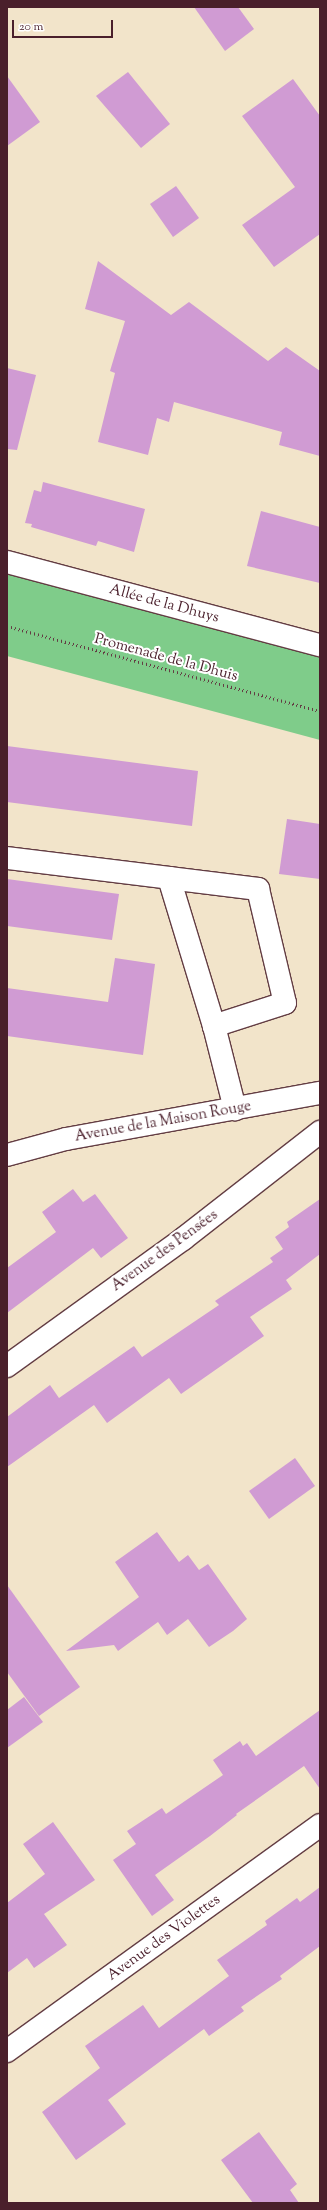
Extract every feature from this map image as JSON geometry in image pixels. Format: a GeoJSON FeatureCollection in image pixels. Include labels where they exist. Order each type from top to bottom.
{"type":"FeatureCollection","features":[{"type":"Feature","properties":{"kind":"street","name":"Allée de la Dhuys"},"geometry":{"type":"LineString","coordinates":[[7,562],[320,645]]}},
{"type":"Feature","properties":{"kind":"street"},"geometry":{"type":"LineString","coordinates":[[7,858],[258,889],[285,1003],[214,1026]]}},
{"type":"Feature","properties":{"kind":"street"},"geometry":{"type":"LineString","coordinates":[[169,878],[214,1026],[235,1109]]}},
{"type":"Feature","properties":{"kind":"street","name":"Avenue de la Maison Rouge"},"geometry":{"type":"LineString","coordinates":[[7,1155],[66,1139],[320,1093]]}},
{"type":"Feature","properties":{"kind":"street","name":"Avenue des Pensées"},"geometry":{"type":"LineString","coordinates":[[7,1366],[183,1239],[320,1132]]}},
{"type":"Feature","properties":{"kind":"street","name":"Avenue des Violettes"},"geometry":{"type":"LineString","coordinates":[[7,2052],[320,1825]]}},
{"type":"Feature","properties":{"kind":"path","name":"Promenade de la Dhuis"},"geometry":{"type":"LineString","coordinates":[[7,626],[320,710]]}},
{"type":"Feature","properties":{"kind":"green space"},"geometry":{"type":"Polygon","coordinates":[[[7,562],[320,645],[320,740],[7,656],[7,562]]]}},
{"type":"Feature","properties":{"kind":"building"},"geometry":{"type":"Polygon","coordinates":[[[194,7],[238,7],[254,29],[225,51],[194,7]]]}},
{"type":"Feature","properties":{"kind":"building"},"geometry":{"type":"Polygon","coordinates":[[[128,72],[170,124],[141,148],[96,96],[128,72]]]}},
{"type":"Feature","properties":{"kind":"building"},"geometry":{"type":"Polygon","coordinates":[[[7,76],[40,122],[7,146],[7,76]]]}},
{"type":"Feature","properties":{"kind":"building"},"geometry":{"type":"Polygon","coordinates":[[[293,79],[320,116],[320,234],[274,267],[242,225],[295,187],[242,116],[293,79]]]}},
{"type":"Feature","properties":{"kind":"building"},"geometry":{"type":"Polygon","coordinates":[[[176,186],[199,218],[173,237],[150,204],[176,186]]]}},
{"type":"Feature","properties":{"kind":"building"},"geometry":{"type":"Polygon","coordinates":[[[98,261],[171,315],[189,302],[268,361],[286,347],[320,371],[320,456],[279,445],[282,432],[174,402],[169,422],[157,418],[148,455],[98,442],[115,373],[110,371],[125,321],[85,309],[98,261]]]}},
{"type":"Feature","properties":{"kind":"building"},"geometry":{"type":"Polygon","coordinates":[[[7,368],[36,375],[17,450],[7,449],[7,368]]]}},
{"type":"Feature","properties":{"kind":"building"},"geometry":{"type":"Polygon","coordinates":[[[43,482],[145,509],[134,552],[98,541],[96,546],[31,527],[32,524],[25,523],[34,490],[41,492],[43,482]]]}},
{"type":"Feature","properties":{"kind":"building"},"geometry":{"type":"Polygon","coordinates":[[[261,511],[320,527],[320,583],[247,566],[261,511]]]}},
{"type":"Feature","properties":{"kind":"building"},"geometry":{"type":"Polygon","coordinates":[[[7,746],[198,771],[192,826],[7,802],[7,746]]]}},
{"type":"Feature","properties":{"kind":"building"},"geometry":{"type":"Polygon","coordinates":[[[287,819],[320,824],[320,879],[279,874],[287,819]]]}},
{"type":"Feature","properties":{"kind":"building"},"geometry":{"type":"Polygon","coordinates":[[[7,879],[119,894],[112,940],[7,926],[7,879]]]}},
{"type":"Feature","properties":{"kind":"building"},"geometry":{"type":"Polygon","coordinates":[[[115,958],[155,964],[143,1055],[7,1036],[7,988],[108,1002],[115,958]]]}},
{"type":"Feature","properties":{"kind":"building"},"geometry":{"type":"Polygon","coordinates":[[[73,1189],[83,1202],[95,1194],[128,1238],[101,1258],[93,1248],[7,1313],[7,1268],[56,1232],[42,1212],[73,1189]]]}},
{"type":"Feature","properties":{"kind":"building"},"geometry":{"type":"Polygon","coordinates":[[[320,1199],[320,1254],[286,1280],[292,1289],[250,1317],[264,1336],[181,1394],[169,1378],[107,1423],[94,1405],[7,1467],[7,1417],[50,1385],[59,1398],[134,1346],[142,1357],[219,1305],[215,1301],[273,1262],[270,1258],[283,1249],[275,1237],[289,1227],[287,1222],[320,1199]]]}},
{"type":"Feature","properties":{"kind":"building"},"geometry":{"type":"Polygon","coordinates":[[[295,1458],[315,1486],[269,1519],[249,1491],[295,1458]]]}},
{"type":"Feature","properties":{"kind":"building"},"geometry":{"type":"Polygon","coordinates":[[[157,1532],[179,1562],[188,1555],[199,1570],[208,1564],[247,1619],[233,1631],[209,1647],[188,1619],[167,1635],[158,1622],[118,1651],[114,1645],[66,1651],[139,1597],[115,1562],[157,1532]]]}},
{"type":"Feature","properties":{"kind":"building"},"geometry":{"type":"Polygon","coordinates":[[[7,1585],[80,1687],[39,1716],[7,1672],[7,1585]]]}},
{"type":"Feature","properties":{"kind":"building"},"geometry":{"type":"Polygon","coordinates":[[[24,1697],[43,1722],[7,1748],[7,1710],[24,1697]]]}},
{"type":"Feature","properties":{"kind":"building"},"geometry":{"type":"Polygon","coordinates":[[[320,1710],[320,1789],[304,1766],[236,1814],[237,1815],[210,1836],[155,1875],[174,1900],[152,1916],[113,1860],[136,1844],[127,1831],[162,1808],[166,1814],[223,1775],[213,1760],[240,1741],[243,1746],[247,1743],[256,1756],[320,1710]]]}},
{"type":"Feature","properties":{"kind":"building"},"geometry":{"type":"Polygon","coordinates":[[[53,1822],[95,1880],[44,1914],[67,1945],[34,1968],[27,1958],[7,1973],[7,1903],[45,1874],[23,1844],[53,1822]]]}},
{"type":"Feature","properties":{"kind":"building"},"geometry":{"type":"Polygon","coordinates":[[[320,1887],[320,1946],[280,1976],[282,1979],[241,2007],[244,2011],[209,2036],[204,2029],[108,2100],[126,2124],[76,2160],[42,2112],[100,2068],[85,2046],[143,2005],[159,2028],[229,1976],[217,1960],[267,1925],[265,1921],[297,1898],[300,1902],[320,1887]]]}},
{"type":"Feature","properties":{"kind":"building"},"geometry":{"type":"Polygon","coordinates":[[[259,2132],[297,2184],[290,2190],[299,2203],[253,2203],[221,2160],[259,2132]]]}}]}
